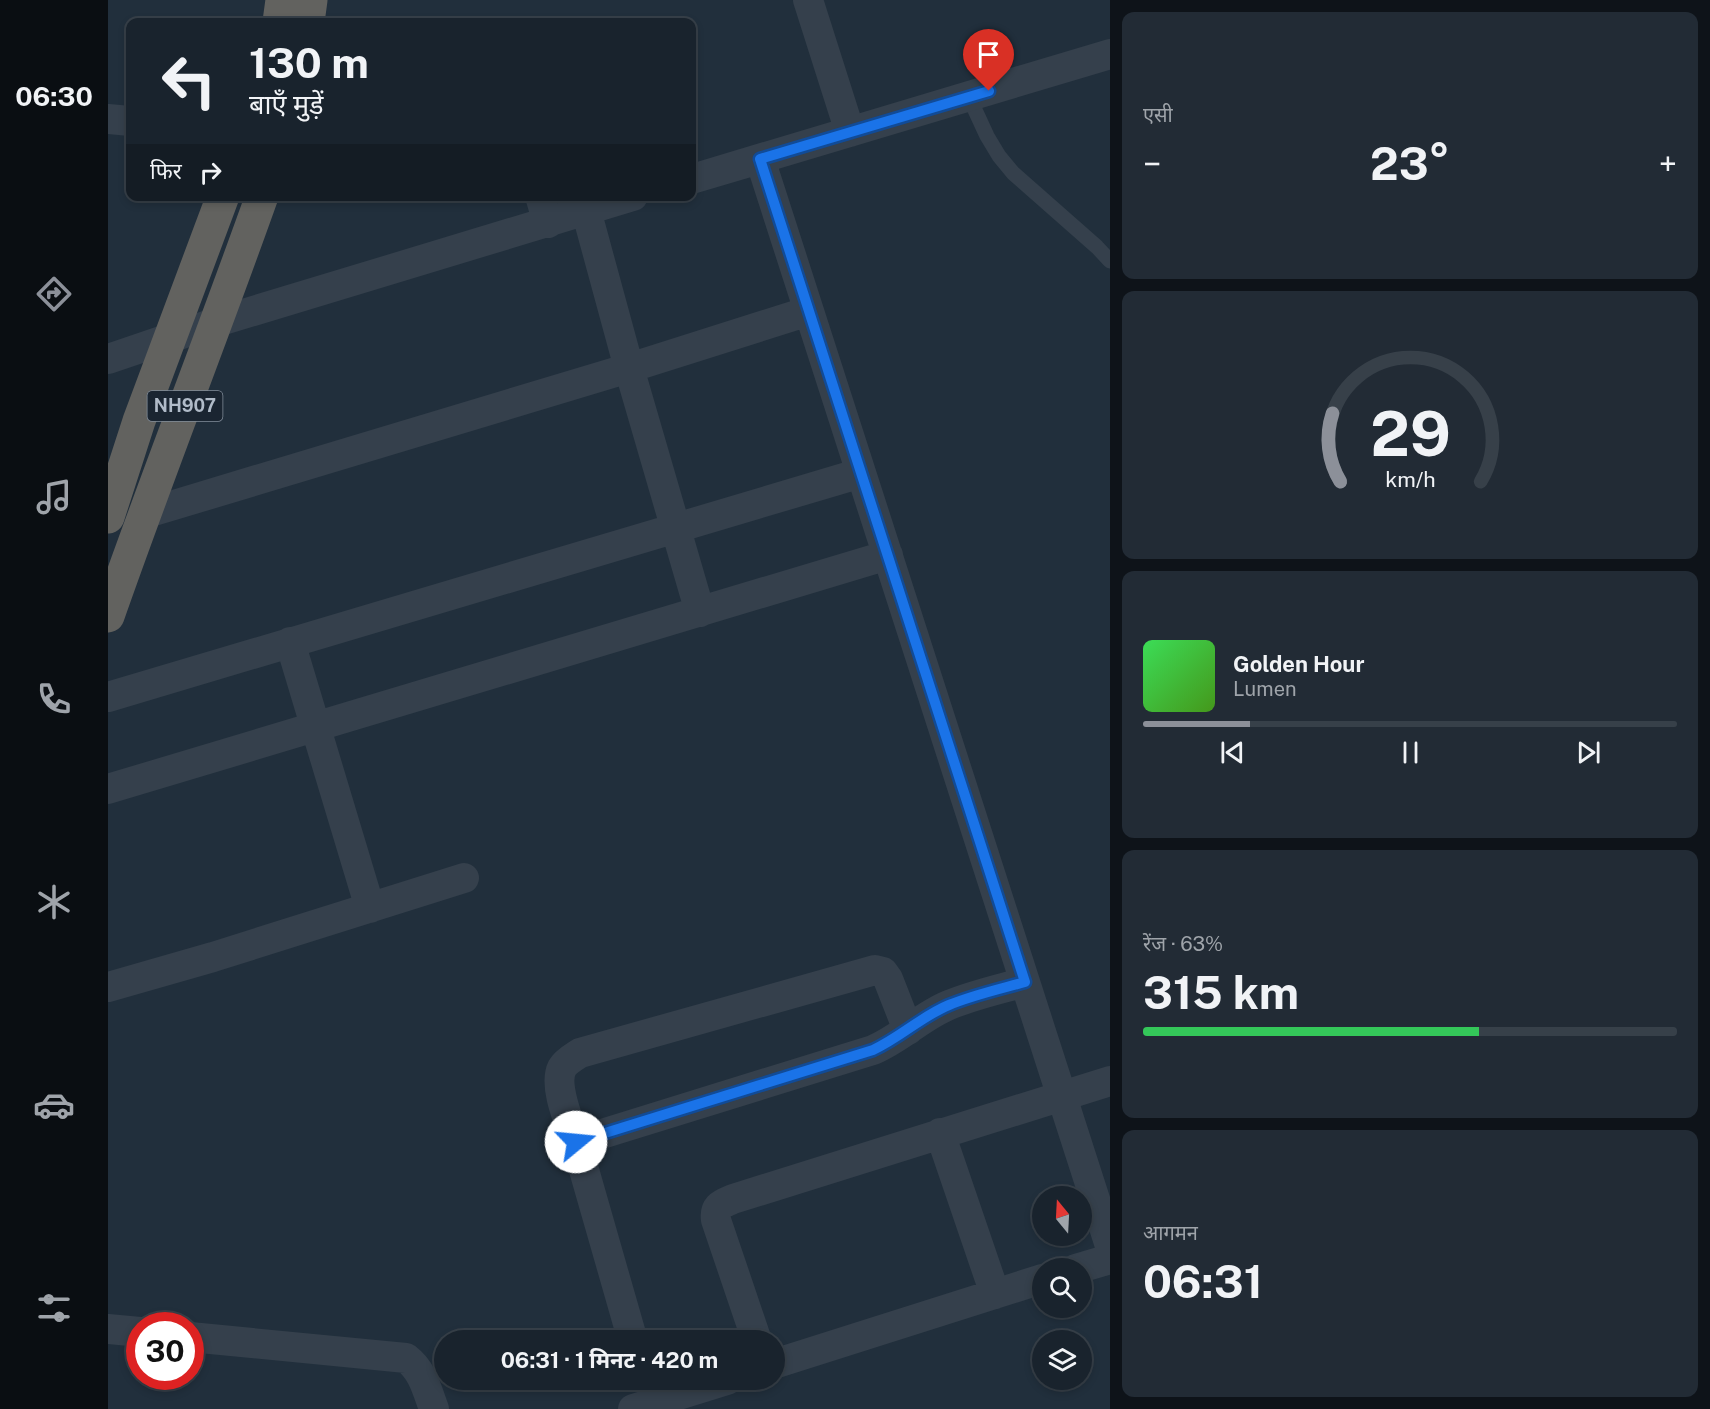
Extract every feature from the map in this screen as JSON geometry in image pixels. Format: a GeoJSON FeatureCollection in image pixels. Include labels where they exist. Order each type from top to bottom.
{"type":"FeatureCollection","features":[{"type":"Feature","properties":{"kind":"highway"},"geometry":{"type":"LineString","coordinates":[[280,18],[282,0]]}},
{"type":"Feature","properties":{"kind":"highway"},"geometry":{"type":"LineString","coordinates":[[309,18],[311,0]]}},
{"type":"Feature","properties":{"kind":"highway","name":"NH907"},"geometry":{"type":"LineString","coordinates":[[108,517],[139,421],[222,201]]}},
{"type":"Feature","properties":{"kind":"highway","name":"NH907"},"geometry":{"type":"LineString","coordinates":[[108,616],[144,514],[218,322],[260,201]]}},
{"type":"Feature","properties":{"kind":"street"},"geometry":{"type":"LineString","coordinates":[[808,0],[850,132]]}},
{"type":"Feature","properties":{"kind":"street"},"geometry":{"type":"LineString","coordinates":[[696,178],[1110,54]]}},
{"type":"Feature","properties":{"kind":"street"},"geometry":{"type":"LineString","coordinates":[[108,118],[126,120]]}},
{"type":"Feature","properties":{"kind":"street"},"geometry":{"type":"LineString","coordinates":[[760,159],[1110,1246]]}},
{"type":"Feature","properties":{"kind":"street"},"geometry":{"type":"LineString","coordinates":[[108,359],[544,210],[586,210],[616,201]]}},
{"type":"Feature","properties":{"kind":"street"},"geometry":{"type":"LineString","coordinates":[[586,210],[700,612]]}},
{"type":"Feature","properties":{"kind":"street"},"geometry":{"type":"LineString","coordinates":[[144,514],[629,368],[809,311]]}},
{"type":"Feature","properties":{"kind":"street"},"geometry":{"type":"LineString","coordinates":[[108,696],[861,473]]}},
{"type":"Feature","properties":{"kind":"street"},"geometry":{"type":"LineString","coordinates":[[108,789],[888,555]]}},
{"type":"Feature","properties":{"kind":"street"},"geometry":{"type":"LineString","coordinates":[[290,642],[370,908]]}},
{"type":"Feature","properties":{"kind":"street"},"geometry":{"type":"LineString","coordinates":[[108,987],[213,957],[464,878]]}},
{"type":"Feature","properties":{"kind":"street"},"geometry":{"type":"LineString","coordinates":[[630,1330],[561,1095],[559,1080],[562,1068],[580,1053],[875,970],[883,972],[888,980],[908,1030]]}},
{"type":"Feature","properties":{"kind":"street"},"geometry":{"type":"LineString","coordinates":[[576,1142],[873,1050],[893,1041],[949,1005],[1025,982]]}},
{"type":"Feature","properties":{"kind":"street"},"geometry":{"type":"LineString","coordinates":[[754,1330],[716,1220],[717,1207],[733,1199],[1110,1081]]}},
{"type":"Feature","properties":{"kind":"street"},"geometry":{"type":"LineString","coordinates":[[940,1133],[995,1294]]}},
{"type":"Feature","properties":{"kind":"street"},"geometry":{"type":"LineString","coordinates":[[1092,1264],[1110,1259]]}},
{"type":"Feature","properties":{"kind":"street"},"geometry":{"type":"LineString","coordinates":[[785,1361],[1032,1282]]}},
{"type":"Feature","properties":{"kind":"street"},"geometry":{"type":"LineString","coordinates":[[108,1329],[126,1331]]}},
{"type":"Feature","properties":{"kind":"street"},"geometry":{"type":"LineString","coordinates":[[204,1338],[406,1358],[416,1365],[422,1375],[434,1409]]}},
{"type":"Feature","properties":{"kind":"street"},"geometry":{"type":"LineString","coordinates":[[643,1397],[678,1390]]}},
{"type":"Feature","properties":{"kind":"lane"},"geometry":{"type":"LineString","coordinates":[[969,97],[987,136],[1013,173],[1110,261]]}},
{"type":"Feature","properties":{"kind":"route"},"geometry":{"type":"LineString","coordinates":[[576,1142],[873,1050],[893,1041],[949,1005],[1025,982],[760,159],[989,91]]}}]}
